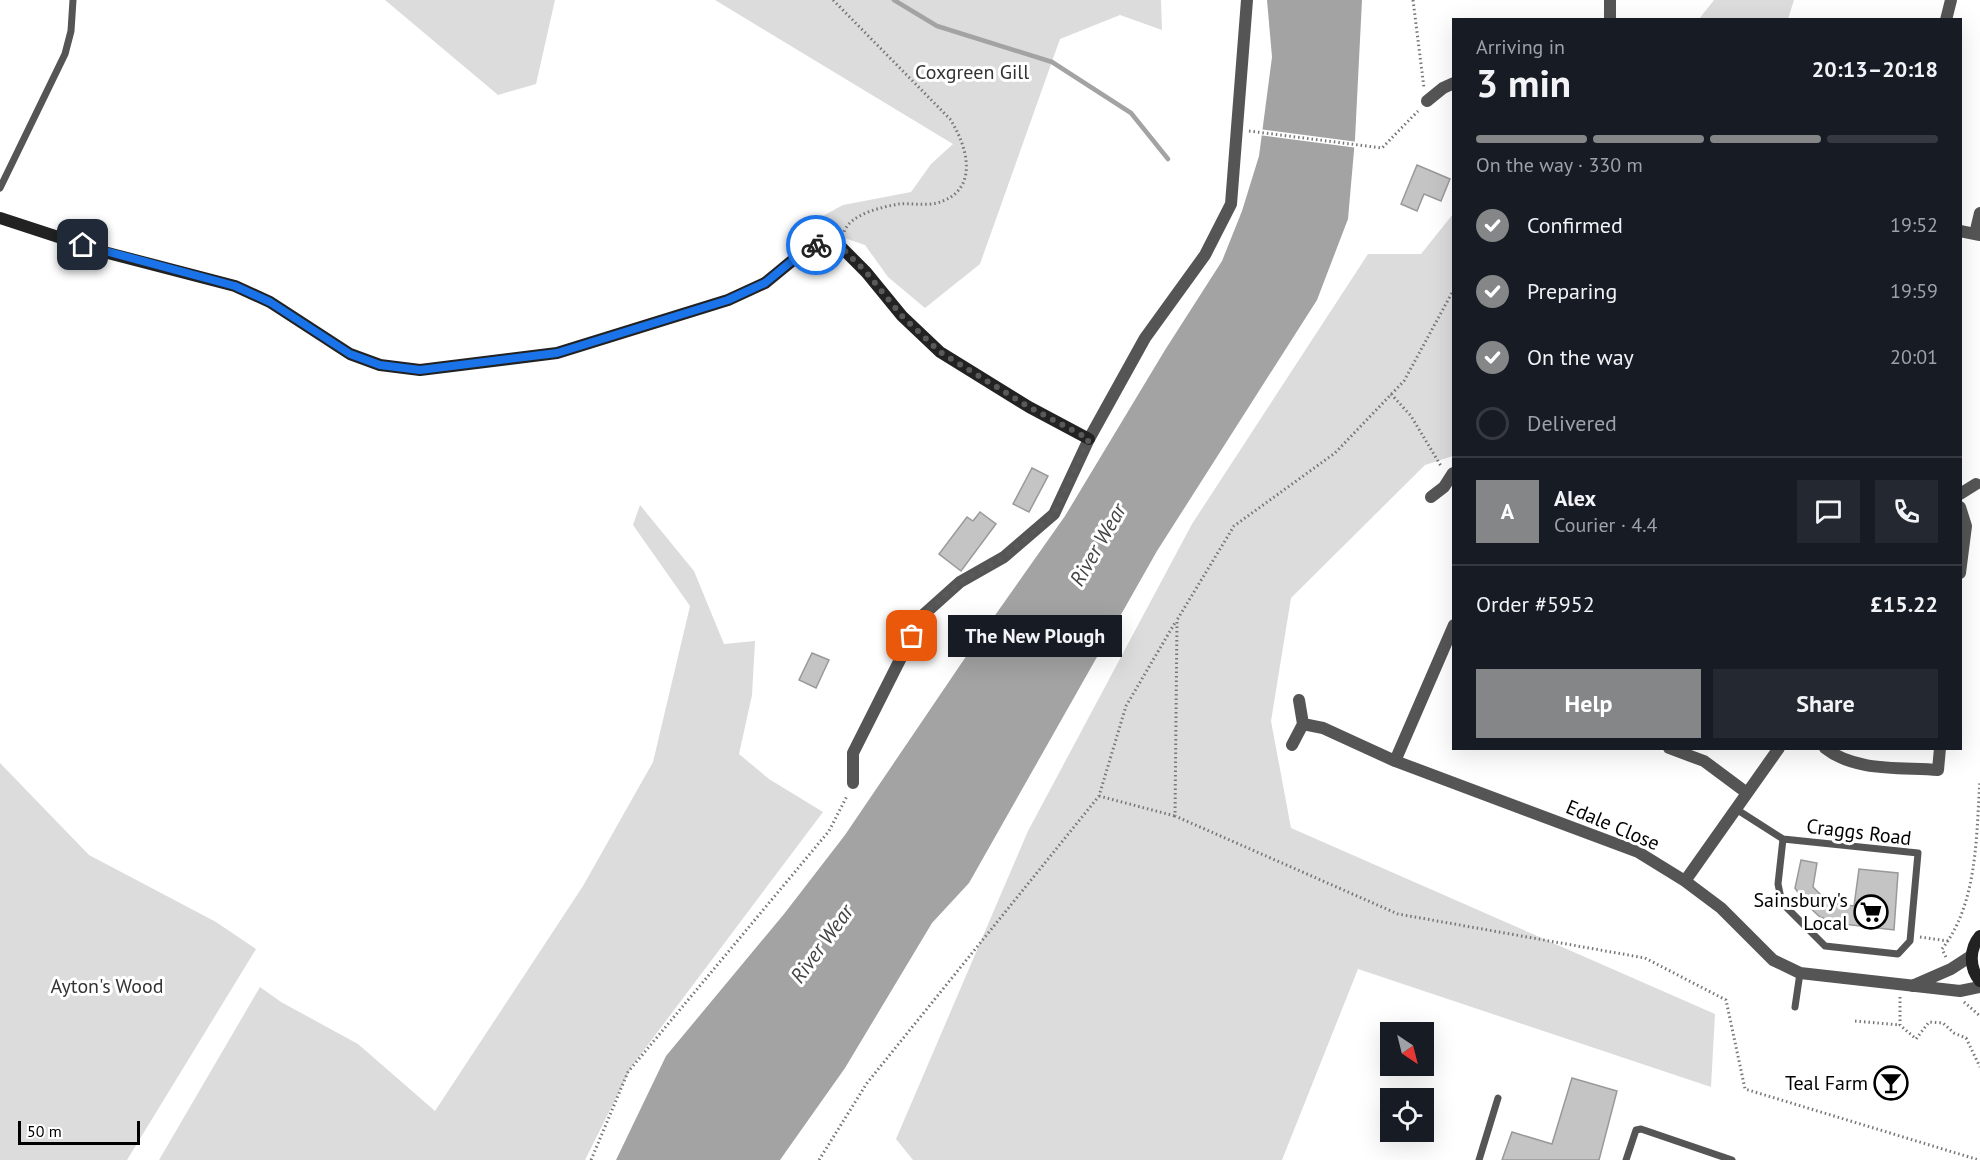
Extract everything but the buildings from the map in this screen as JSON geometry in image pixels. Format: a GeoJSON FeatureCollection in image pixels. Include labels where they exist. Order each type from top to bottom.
{"type":"FeatureCollection","features":[{"type":"Feature","properties":{"kind":"street"},"geometry":{"type":"LineString","coordinates":[[853,783],[853,753],[922,616],[960,582],[1004,557],[1054,514],[1089,439],[1145,338],[1205,255],[1231,204],[1247,0]]}},
{"type":"Feature","properties":{"kind":"street"},"geometry":{"type":"LineString","coordinates":[[1610,0],[1610,18]]}},
{"type":"Feature","properties":{"kind":"street"},"geometry":{"type":"LineString","coordinates":[[1946,18],[1951,0]]}},
{"type":"Feature","properties":{"kind":"street"},"geometry":{"type":"LineString","coordinates":[[1427,101],[1443,87],[1452,84]]}},
{"type":"Feature","properties":{"kind":"street"},"geometry":{"type":"LineString","coordinates":[[1962,231],[1978,234],[1980,213]]}},
{"type":"Feature","properties":{"kind":"street"},"geometry":{"type":"LineString","coordinates":[[0,218],[104,252],[235,286],[270,302],[350,354],[380,365],[420,370],[557,353],[728,300],[765,283],[804,251],[821,243],[838,244],[866,272],[902,316],[940,352],[1039,412],[1089,439]]}},
{"type":"Feature","properties":{"kind":"street"},"geometry":{"type":"LineString","coordinates":[[1962,494],[1976,484]]}},
{"type":"Feature","properties":{"kind":"street"},"geometry":{"type":"LineString","coordinates":[[1431,497],[1449,489]]}},
{"type":"Feature","properties":{"kind":"street"},"geometry":{"type":"LineString","coordinates":[[1962,513],[1966,526],[1962,557]]}},
{"type":"Feature","properties":{"kind":"street"},"geometry":{"type":"LineString","coordinates":[[1395,761],[1452,630]]}},
{"type":"Feature","properties":{"kind":"street"},"geometry":{"type":"LineString","coordinates":[[1292,745],[1303,724],[1299,700]]}},
{"type":"Feature","properties":{"kind":"street","name":"Edale Close"},"geometry":{"type":"LineString","coordinates":[[1303,724],[1323,728],[1395,761],[1638,852],[1685,881],[1721,908],[1773,960],[1800,973],[1960,991],[1980,987]]}},
{"type":"Feature","properties":{"kind":"street"},"geometry":{"type":"LineString","coordinates":[[1674,750],[1704,761],[1746,793]]}},
{"type":"Feature","properties":{"kind":"street"},"geometry":{"type":"LineString","coordinates":[[1685,881],[1778,750]]}},
{"type":"Feature","properties":{"kind":"street"},"geometry":{"type":"LineString","coordinates":[[1827,750],[1838,759],[1854,764],[1938,770],[1940,750]]}},
{"type":"Feature","properties":{"kind":"street"},"geometry":{"type":"LineString","coordinates":[[1979,934],[1971,956],[1972,968],[1980,981]]}},
{"type":"Feature","properties":{"kind":"street"},"geometry":{"type":"LineString","coordinates":[[1905,986],[1951,969],[1971,956]]}},
{"type":"Feature","properties":{"kind":"lane"},"geometry":{"type":"LineString","coordinates":[[0,188],[65,54],[71,31],[73,0]]}},
{"type":"Feature","properties":{"kind":"lane","name":"Craggs Road"},"geometry":{"type":"LineString","coordinates":[[1736,809],[1783,839],[1918,853],[1910,941],[1898,954],[1825,946],[1782,903],[1778,884],[1783,839]]}},
{"type":"Feature","properties":{"kind":"lane"},"geometry":{"type":"LineString","coordinates":[[1795,1008],[1800,973]]}},
{"type":"Feature","properties":{"kind":"lane"},"geometry":{"type":"LineString","coordinates":[[1479,1160],[1498,1098]]}},
{"type":"Feature","properties":{"kind":"lane"},"geometry":{"type":"LineString","coordinates":[[1626,1160],[1633,1136],[1636,1130],[1641,1129],[1732,1160]]}},
{"type":"Feature","properties":{"kind":"path"},"geometry":{"type":"LineString","coordinates":[[833,0],[950,119],[959,132],[968,160],[965,178],[954,194],[936,203],[898,204],[855,217],[847,224],[838,244]]}},
{"type":"Feature","properties":{"kind":"path"},"geometry":{"type":"LineString","coordinates":[[1245,130],[1382,148],[1427,101],[1413,0]]}},
{"type":"Feature","properties":{"kind":"path"},"geometry":{"type":"LineString","coordinates":[[1391,394],[1411,416],[1441,466],[1452,472]]}},
{"type":"Feature","properties":{"kind":"path"},"geometry":{"type":"LineString","coordinates":[[819,1160],[867,1083],[1099,796],[1126,706],[1177,620]]}},
{"type":"Feature","properties":{"kind":"path"},"geometry":{"type":"LineString","coordinates":[[1942,949],[1961,916],[1968,886],[1976,845],[1980,780]]}},
{"type":"Feature","properties":{"kind":"path"},"geometry":{"type":"LineString","coordinates":[[591,1160],[628,1072],[829,831],[853,783]]}},
{"type":"Feature","properties":{"kind":"path"},"geometry":{"type":"LineString","coordinates":[[1099,796],[1175,816]]}},
{"type":"Feature","properties":{"kind":"path"},"geometry":{"type":"LineString","coordinates":[[1911,936],[1948,941]]}},
{"type":"Feature","properties":{"kind":"path"},"geometry":{"type":"LineString","coordinates":[[1900,1025],[1905,986]]}},
{"type":"Feature","properties":{"kind":"path"},"geometry":{"type":"LineString","coordinates":[[1966,1006],[1980,1016]]}},
{"type":"Feature","properties":{"kind":"path"},"geometry":{"type":"LineString","coordinates":[[1855,1021],[1900,1025],[1916,1039],[1929,1022],[1943,1023],[1968,1041],[1980,1067]]}},
{"type":"Feature","properties":{"kind":"green space"},"geometry":{"type":"Polygon","coordinates":[[[385,0],[555,0],[536,84],[498,95],[385,0]]]}},
{"type":"Feature","properties":{"kind":"green space","name":"Coxgreen Gill"},"geometry":{"type":"Polygon","coordinates":[[[715,0],[1161,0],[1162,30],[1120,15],[1060,39],[980,264],[925,308],[888,277],[865,245],[806,225],[843,205],[911,192],[931,164],[953,144],[715,0]]]}},
{"type":"Feature","properties":{"kind":"green space"},"geometry":{"type":"Polygon","coordinates":[[[1714,0],[1794,0],[1788,18],[1700,18],[1714,0]]]}},
{"type":"Feature","properties":{"kind":"green space"},"geometry":{"type":"Polygon","coordinates":[[[1452,215],[1452,456],[1425,465],[1291,598],[1271,721],[1291,828],[1715,1014],[1711,1087],[1358,969],[1282,1160],[913,1160],[896,1139],[1028,831],[1192,524],[1368,254],[1421,254],[1452,215]]]}},
{"type":"Feature","properties":{"kind":"green space"},"geometry":{"type":"Polygon","coordinates":[[[640,505],[694,571],[724,644],[755,641],[752,695],[739,754],[769,779],[823,812],[632,1066],[585,1160],[159,1160],[260,987],[281,1002],[358,1044],[435,1111],[583,886],[653,762],[690,606],[633,525],[640,505]]]}},
{"type":"Feature","properties":{"kind":"green space","name":"Ayton's Wood"},"geometry":{"type":"Polygon","coordinates":[[[0,763],[89,855],[216,922],[256,949],[127,1160],[0,1160],[0,763]]]}},
{"type":"Feature","properties":{"kind":"water","name":"River Wear"},"geometry":{"type":"Polygon","coordinates":[[[1267,0],[1362,0],[1355,139],[1348,219],[1317,300],[1157,551],[969,883],[932,923],[845,1068],[780,1160],[616,1160],[666,1056],[784,914],[845,835],[1065,516],[1165,350],[1222,261],[1242,211],[1259,156],[1272,57],[1267,0]]]}},
{"type":"Feature","properties":{"kind":"pier"},"geometry":{"type":"Polygon","coordinates":[[[1259,129],[1358,142],[1358,148],[1259,135],[1259,129]]]}},
{"type":"Feature","properties":{"kind":"waterway","name":"Coxgreen Gill"},"geometry":{"type":"LineString","coordinates":[[894,0],[937,26],[1052,62],[1131,113],[1168,159]]}},
{"type":"Feature","properties":{"kind":"way so far"},"geometry":{"type":"LineString","coordinates":[[816,245],[838,244],[866,272],[880,293],[940,352],[1058,424],[1089,439],[1054,514],[1004,557],[960,582],[922,616],[912,636]]}},
{"type":"Feature","properties":{"kind":"place","name":"The New Plough"},"geometry":{"type":"Point","coordinates":[912,636]}},
{"type":"Feature","properties":{"kind":"place","name":"Sainsbury's Local"},"geometry":{"type":"Point","coordinates":[1871,912]}},
{"type":"Feature","properties":{"kind":"place","name":"Teal Farm"},"geometry":{"type":"Point","coordinates":[1891,1083]}},
{"type":"Feature","properties":{"kind":"route"},"geometry":{"type":"LineString","coordinates":[[83,245],[235,286],[270,302],[311,331],[350,354],[380,365],[420,370],[495,363],[557,353],[728,300],[765,283],[804,251],[816,245]]}}]}
